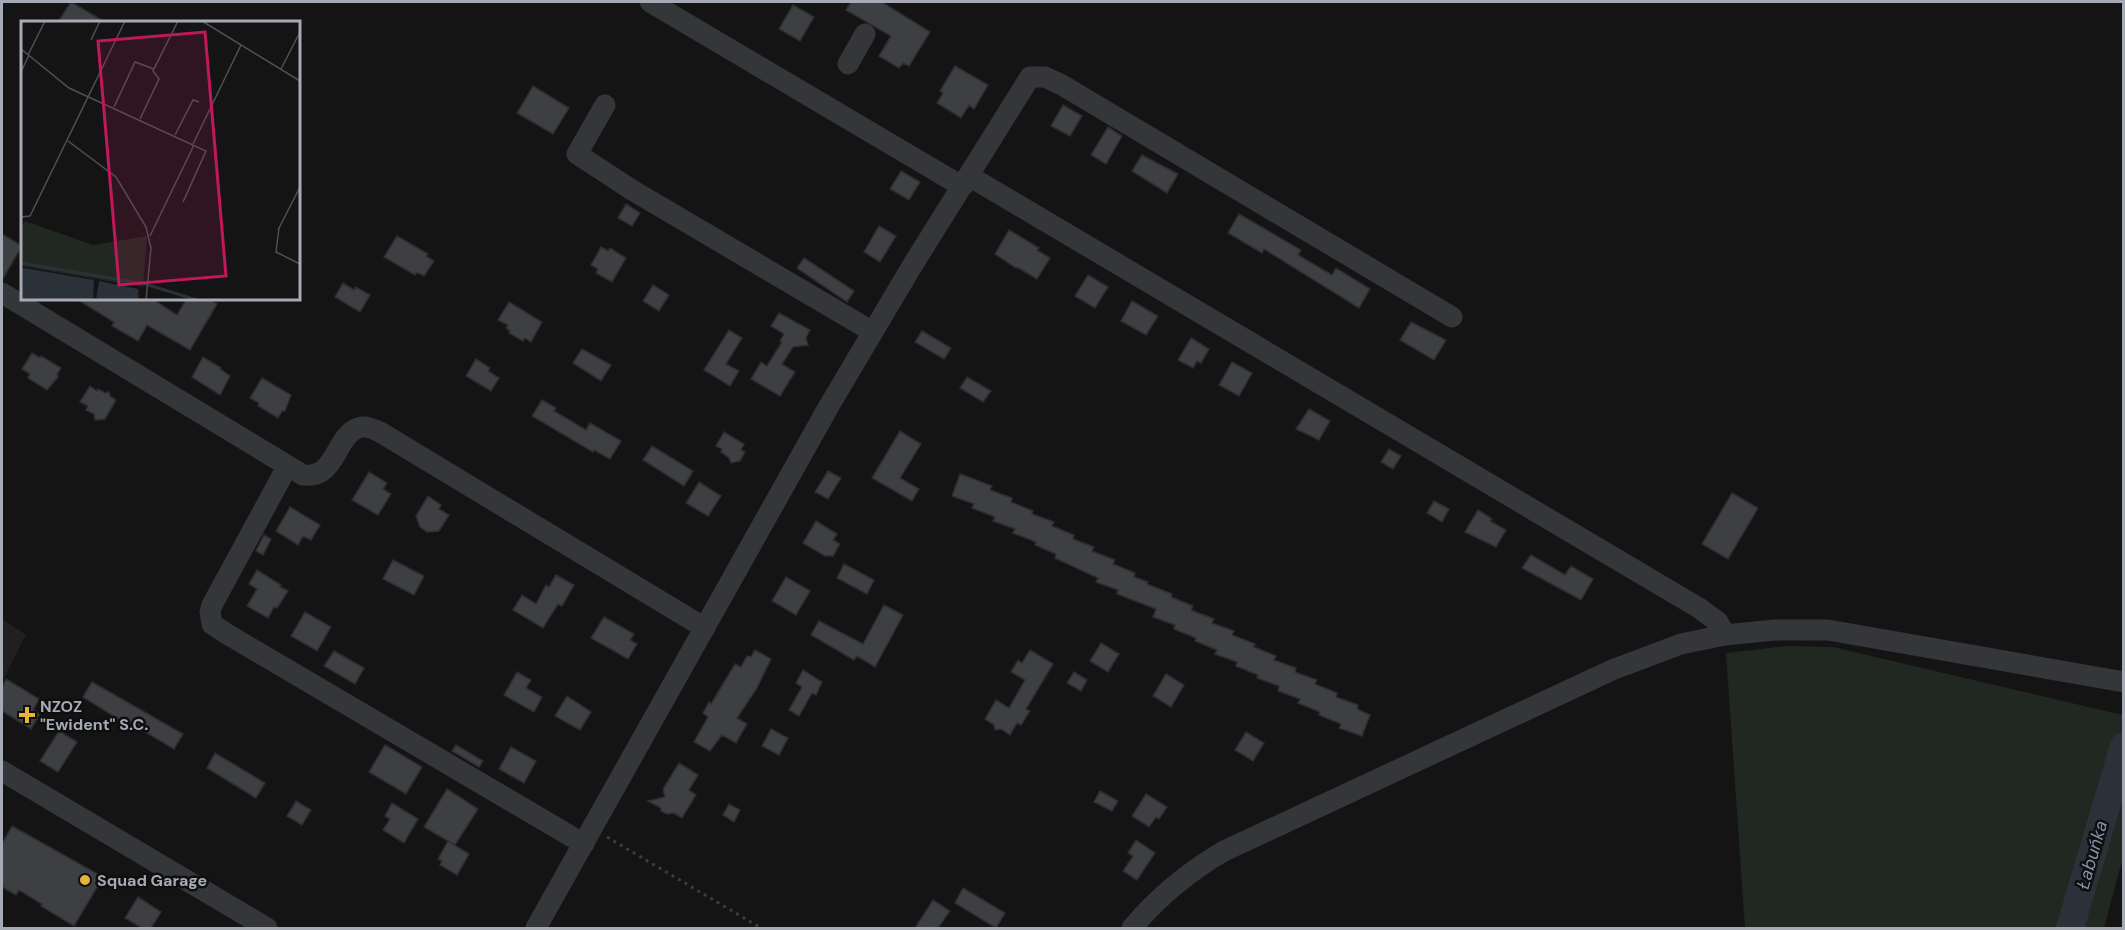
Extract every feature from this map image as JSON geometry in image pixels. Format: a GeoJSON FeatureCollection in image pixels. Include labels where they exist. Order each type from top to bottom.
{"type":"FeatureCollection","features":[{"type":"Feature","properties":{"kind":"street"},"geometry":{"type":"LineString","coordinates":[[650,2],[943,175],[966,181],[1699,608],[1718,622],[1725,635]]}},
{"type":"Feature","properties":{"kind":"street"},"geometry":{"type":"LineString","coordinates":[[848,64],[865,34]]}},
{"type":"Feature","properties":{"kind":"street"},"geometry":{"type":"LineString","coordinates":[[536,928],[765,519],[873,332],[1030,77],[1045,77],[1074,92],[1452,316]]}},
{"type":"Feature","properties":{"kind":"street"},"geometry":{"type":"LineString","coordinates":[[605,105],[577,154],[632,190],[873,332]]}},
{"type":"Feature","properties":{"kind":"street"},"geometry":{"type":"LineString","coordinates":[[2,293],[303,475],[320,474],[352,433],[362,427],[373,429],[705,628]]}},
{"type":"Feature","properties":{"kind":"street"},"geometry":{"type":"LineString","coordinates":[[287,467],[212,604],[210,612],[212,624],[247,646],[588,836]]}},
{"type":"Feature","properties":{"kind":"street"},"geometry":{"type":"LineString","coordinates":[[1132,928],[1169,889],[1224,851],[1612,670],[1681,644],[1725,635],[1775,630],[1836,631],[2120,681]]}},
{"type":"Feature","properties":{"kind":"street"},"geometry":{"type":"LineString","coordinates":[[2,771],[267,928]]}},
{"type":"Feature","properties":{"kind":"path"},"geometry":{"type":"LineString","coordinates":[[588,836],[761,928]]}},
{"type":"Feature","properties":{"kind":"shaded area"},"geometry":{"type":"Polygon","coordinates":[[[2,619],[26,635],[2,682],[2,619]]]}},
{"type":"Feature","properties":{"kind":"shaded area"},"geometry":{"type":"Polygon","coordinates":[[[1787,646],[1833,647],[2123,715],[2123,857],[2104,928],[1745,928],[1726,653],[1787,646]]]}},
{"type":"Feature","properties":{"kind":"building"},"geometry":{"type":"Polygon","coordinates":[[[71,2],[103,21],[59,21],[71,2]]]}},
{"type":"Feature","properties":{"kind":"building"},"geometry":{"type":"Polygon","coordinates":[[[851,2],[882,2],[930,32],[909,66],[903,63],[899,68],[879,56],[891,36],[846,10],[851,2]]]}},
{"type":"Feature","properties":{"kind":"building"},"geometry":{"type":"Polygon","coordinates":[[[793,5],[814,17],[800,41],[779,29],[793,5]]]}},
{"type":"Feature","properties":{"kind":"building"},"geometry":{"type":"Polygon","coordinates":[[[955,66],[988,85],[974,109],[969,105],[961,118],[937,103],[943,93],[940,91],[955,66]]]}},
{"type":"Feature","properties":{"kind":"building"},"geometry":{"type":"Polygon","coordinates":[[[533,86],[569,108],[553,134],[517,113],[533,86]]]}},
{"type":"Feature","properties":{"kind":"building"},"geometry":{"type":"Polygon","coordinates":[[[1063,105],[1082,116],[1070,136],[1051,126],[1063,105]]]}},
{"type":"Feature","properties":{"kind":"building"},"geometry":{"type":"Polygon","coordinates":[[[1108,127],[1122,136],[1106,164],[1091,155],[1108,127]]]}},
{"type":"Feature","properties":{"kind":"building"},"geometry":{"type":"Polygon","coordinates":[[[1142,155],[1178,174],[1167,193],[1132,171],[1142,155]]]}},
{"type":"Feature","properties":{"kind":"building"},"geometry":{"type":"Polygon","coordinates":[[[901,171],[920,182],[909,200],[890,189],[901,171]]]}},
{"type":"Feature","properties":{"kind":"building"},"geometry":{"type":"Polygon","coordinates":[[[626,204],[640,213],[632,226],[618,218],[626,204]]]}},
{"type":"Feature","properties":{"kind":"building"},"geometry":{"type":"Polygon","coordinates":[[[1239,214],[1301,250],[1298,255],[1332,275],[1336,268],[1370,289],[1359,308],[1264,249],[1262,253],[1228,233],[1239,214]]]}},
{"type":"Feature","properties":{"kind":"building"},"geometry":{"type":"Polygon","coordinates":[[[879,226],[896,236],[880,262],[864,252],[879,226]]]}},
{"type":"Feature","properties":{"kind":"building"},"geometry":{"type":"Polygon","coordinates":[[[1009,230],[1039,248],[1037,250],[1050,258],[1037,279],[995,254],[1009,230]]]}},
{"type":"Feature","properties":{"kind":"building"},"geometry":{"type":"Polygon","coordinates":[[[2,234],[21,245],[21,248],[2,280],[2,234]]]}},
{"type":"Feature","properties":{"kind":"building"},"geometry":{"type":"Polygon","coordinates":[[[397,236],[428,254],[426,256],[434,261],[424,276],[417,272],[415,275],[384,257],[397,236]]]}},
{"type":"Feature","properties":{"kind":"building"},"geometry":{"type":"Polygon","coordinates":[[[601,247],[608,251],[610,248],[626,258],[612,282],[596,273],[598,269],[591,265],[601,247]]]}},
{"type":"Feature","properties":{"kind":"building"},"geometry":{"type":"Polygon","coordinates":[[[804,258],[854,291],[847,302],[797,268],[804,258]]]}},
{"type":"Feature","properties":{"kind":"building"},"geometry":{"type":"Polygon","coordinates":[[[1088,275],[1108,287],[1095,308],[1075,296],[1088,275]]]}},
{"type":"Feature","properties":{"kind":"building"},"geometry":{"type":"Polygon","coordinates":[[[343,283],[354,290],[356,287],[370,295],[360,312],[335,297],[343,283]]]}},
{"type":"Feature","properties":{"kind":"building"},"geometry":{"type":"Polygon","coordinates":[[[653,285],[669,295],[659,311],[643,301],[653,285]]]}},
{"type":"Feature","properties":{"kind":"building"},"geometry":{"type":"Polygon","coordinates":[[[78,300],[154,300],[177,315],[186,300],[210,300],[217,304],[190,350],[147,325],[138,341],[112,326],[114,322],[78,300]]]}},
{"type":"Feature","properties":{"kind":"building"},"geometry":{"type":"Polygon","coordinates":[[[1132,301],[1158,316],[1146,335],[1121,321],[1132,301]]]}},
{"type":"Feature","properties":{"kind":"building"},"geometry":{"type":"Polygon","coordinates":[[[509,302],[542,322],[531,342],[525,338],[523,341],[509,333],[510,331],[506,328],[508,325],[498,320],[509,302]]]}},
{"type":"Feature","properties":{"kind":"building"},"geometry":{"type":"Polygon","coordinates":[[[779,313],[810,330],[806,338],[808,345],[793,347],[782,364],[795,372],[780,396],[751,379],[761,362],[767,366],[782,342],[780,341],[784,334],[771,326],[779,313]]]}},
{"type":"Feature","properties":{"kind":"building"},"geometry":{"type":"Polygon","coordinates":[[[1411,322],[1446,340],[1434,360],[1400,340],[1411,322]]]}},
{"type":"Feature","properties":{"kind":"building"},"geometry":{"type":"Polygon","coordinates":[[[729,330],[742,338],[726,364],[739,371],[730,386],[704,370],[729,330]]]}},
{"type":"Feature","properties":{"kind":"building"},"geometry":{"type":"Polygon","coordinates":[[[922,331],[951,348],[944,359],[915,342],[922,331]]]}},
{"type":"Feature","properties":{"kind":"building"},"geometry":{"type":"Polygon","coordinates":[[[1191,338],[1209,349],[1201,363],[1197,361],[1193,368],[1178,360],[1191,338]]]}},
{"type":"Feature","properties":{"kind":"building"},"geometry":{"type":"Polygon","coordinates":[[[582,349],[611,365],[601,381],[573,363],[582,349]]]}},
{"type":"Feature","properties":{"kind":"building"},"geometry":{"type":"Polygon","coordinates":[[[32,353],[61,368],[57,374],[58,377],[47,390],[28,378],[30,374],[22,369],[32,353]]]}},
{"type":"Feature","properties":{"kind":"building"},"geometry":{"type":"Polygon","coordinates":[[[203,357],[230,376],[220,395],[192,377],[203,357]]]}},
{"type":"Feature","properties":{"kind":"building"},"geometry":{"type":"Polygon","coordinates":[[[476,359],[490,368],[488,371],[499,378],[491,391],[466,376],[476,359]]]}},
{"type":"Feature","properties":{"kind":"building"},"geometry":{"type":"Polygon","coordinates":[[[1232,362],[1252,373],[1239,396],[1219,385],[1232,362]]]}},
{"type":"Feature","properties":{"kind":"building"},"geometry":{"type":"Polygon","coordinates":[[[967,377],[991,391],[983,402],[960,388],[967,377]]]}},
{"type":"Feature","properties":{"kind":"building"},"geometry":{"type":"Polygon","coordinates":[[[262,378],[291,395],[285,411],[282,411],[278,418],[258,406],[259,403],[250,398],[262,378]]]}},
{"type":"Feature","properties":{"kind":"building"},"geometry":{"type":"Polygon","coordinates":[[[90,386],[97,391],[98,389],[105,393],[109,392],[110,396],[116,400],[105,419],[95,420],[94,414],[86,410],[88,406],[80,402],[90,386]]]}},
{"type":"Feature","properties":{"kind":"building"},"geometry":{"type":"Polygon","coordinates":[[[542,400],[556,408],[554,411],[586,430],[590,423],[621,441],[610,459],[594,450],[593,452],[532,416],[542,400]]]}},
{"type":"Feature","properties":{"kind":"building"},"geometry":{"type":"Polygon","coordinates":[[[1309,409],[1330,421],[1319,440],[1296,429],[1309,409]]]}},
{"type":"Feature","properties":{"kind":"building"},"geometry":{"type":"Polygon","coordinates":[[[900,431],[921,444],[900,478],[919,489],[912,501],[872,478],[900,431]]]}},
{"type":"Feature","properties":{"kind":"building"},"geometry":{"type":"Polygon","coordinates":[[[724,432],[744,444],[741,450],[745,452],[740,461],[731,463],[729,458],[721,452],[722,449],[716,446],[724,432]]]}},
{"type":"Feature","properties":{"kind":"building"},"geometry":{"type":"Polygon","coordinates":[[[652,446],[693,471],[684,486],[643,460],[652,446]]]}},
{"type":"Feature","properties":{"kind":"building"},"geometry":{"type":"Polygon","coordinates":[[[1389,449],[1401,456],[1393,469],[1381,462],[1389,449]]]}},
{"type":"Feature","properties":{"kind":"building"},"geometry":{"type":"Polygon","coordinates":[[[828,471],[841,478],[828,499],[815,492],[828,471]]]}},
{"type":"Feature","properties":{"kind":"building"},"geometry":{"type":"Polygon","coordinates":[[[369,472],[387,483],[383,489],[391,494],[378,515],[352,500],[369,472]]]}},
{"type":"Feature","properties":{"kind":"building"},"geometry":{"type":"Polygon","coordinates":[[[960,474],[992,486],[990,490],[1012,498],[1011,502],[1033,511],[1032,514],[1054,522],[1052,526],[1074,535],[1073,539],[1094,547],[1092,551],[1115,560],[1113,564],[1135,573],[1134,577],[1193,606],[1191,610],[1214,619],[1212,623],[1234,631],[1232,635],[1276,656],[1274,660],[1296,668],[1295,672],[1317,680],[1315,684],[1337,693],[1336,697],[1358,705],[1357,709],[1370,715],[1362,736],[1339,728],[1341,724],[1298,703],[1300,699],[1278,691],[1279,686],[1257,678],[1258,675],[1236,666],[1237,662],[1215,654],[1217,650],[1174,629],[1175,625],[1153,617],[1156,609],[1117,594],[1118,590],[1096,582],[1098,578],[1055,558],[1056,554],[1035,545],[1036,542],[1013,533],[1015,529],[993,521],[995,517],[972,508],[974,504],[952,496],[960,474]]]}},
{"type":"Feature","properties":{"kind":"building"},"geometry":{"type":"Polygon","coordinates":[[[699,482],[721,496],[708,516],[686,503],[699,482]]]}},
{"type":"Feature","properties":{"kind":"building"},"geometry":{"type":"Polygon","coordinates":[[[1732,493],[1758,508],[1728,559],[1702,544],[1732,493]]]}},
{"type":"Feature","properties":{"kind":"building"},"geometry":{"type":"Polygon","coordinates":[[[428,496],[441,505],[439,509],[449,515],[439,531],[427,532],[420,527],[416,516],[428,496]]]}},
{"type":"Feature","properties":{"kind":"building"},"geometry":{"type":"Polygon","coordinates":[[[1434,501],[1449,509],[1442,522],[1427,513],[1434,501]]]}},
{"type":"Feature","properties":{"kind":"building"},"geometry":{"type":"Polygon","coordinates":[[[290,507],[320,525],[311,540],[303,536],[298,545],[276,531],[290,507]]]}},
{"type":"Feature","properties":{"kind":"building"},"geometry":{"type":"Polygon","coordinates":[[[1478,510],[1492,519],[1490,521],[1506,530],[1496,547],[1465,532],[1478,510]]]}},
{"type":"Feature","properties":{"kind":"building"},"geometry":{"type":"Polygon","coordinates":[[[816,521],[837,534],[833,540],[840,544],[833,556],[825,556],[803,543],[816,521]]]}},
{"type":"Feature","properties":{"kind":"building"},"geometry":{"type":"Polygon","coordinates":[[[264,535],[271,539],[263,555],[256,551],[264,535]]]}},
{"type":"Feature","properties":{"kind":"building"},"geometry":{"type":"Polygon","coordinates":[[[1531,555],[1565,575],[1571,566],[1593,579],[1581,600],[1522,568],[1531,555]]]}},
{"type":"Feature","properties":{"kind":"building"},"geometry":{"type":"Polygon","coordinates":[[[393,560],[424,576],[414,595],[383,579],[393,560]]]}},
{"type":"Feature","properties":{"kind":"building"},"geometry":{"type":"Polygon","coordinates":[[[844,564],[874,580],[867,594],[837,578],[844,564]]]}},
{"type":"Feature","properties":{"kind":"building"},"geometry":{"type":"Polygon","coordinates":[[[257,570],[288,591],[268,618],[247,606],[257,589],[249,584],[257,570]]]}},
{"type":"Feature","properties":{"kind":"building"},"geometry":{"type":"Polygon","coordinates":[[[556,575],[574,585],[562,606],[558,604],[543,628],[513,610],[522,595],[536,604],[546,585],[549,587],[556,575]]]}},
{"type":"Feature","properties":{"kind":"building"},"geometry":{"type":"Polygon","coordinates":[[[786,577],[810,591],[796,615],[772,601],[786,577]]]}},
{"type":"Feature","properties":{"kind":"building"},"geometry":{"type":"Polygon","coordinates":[[[884,605],[903,615],[875,667],[857,656],[854,660],[811,635],[819,621],[863,644],[884,605]]]}},
{"type":"Feature","properties":{"kind":"building"},"geometry":{"type":"Polygon","coordinates":[[[305,612],[331,627],[317,651],[291,636],[305,612]]]}},
{"type":"Feature","properties":{"kind":"building"},"geometry":{"type":"Polygon","coordinates":[[[604,617],[634,634],[630,640],[637,644],[628,659],[591,638],[604,617]]]}},
{"type":"Feature","properties":{"kind":"building"},"geometry":{"type":"Polygon","coordinates":[[[1101,643],[1119,654],[1108,672],[1090,661],[1101,643]]]}},
{"type":"Feature","properties":{"kind":"building"},"geometry":{"type":"Polygon","coordinates":[[[755,650],[771,659],[757,688],[737,718],[747,724],[736,743],[722,735],[710,751],[694,742],[708,717],[703,713],[735,664],[741,667],[747,656],[751,657],[755,650]]]}},
{"type":"Feature","properties":{"kind":"building"},"geometry":{"type":"Polygon","coordinates":[[[1030,650],[1053,664],[1026,709],[1030,711],[1021,725],[1017,723],[1010,735],[1001,729],[995,730],[994,725],[985,719],[996,700],[1009,708],[1025,680],[1011,672],[1018,660],[1022,663],[1030,650]]]}},
{"type":"Feature","properties":{"kind":"building"},"geometry":{"type":"Polygon","coordinates":[[[334,651],[364,668],[355,684],[324,666],[334,651]]]}},
{"type":"Feature","properties":{"kind":"building"},"geometry":{"type":"Polygon","coordinates":[[[803,670],[822,682],[816,695],[812,693],[799,716],[789,710],[802,687],[796,683],[803,670]]]}},
{"type":"Feature","properties":{"kind":"building"},"geometry":{"type":"Polygon","coordinates":[[[517,672],[531,680],[526,688],[542,697],[534,712],[504,695],[517,672]]]}},
{"type":"Feature","properties":{"kind":"building"},"geometry":{"type":"Polygon","coordinates":[[[1074,672],[1087,680],[1081,691],[1067,683],[1074,672]]]}},
{"type":"Feature","properties":{"kind":"building"},"geometry":{"type":"Polygon","coordinates":[[[1166,674],[1184,685],[1171,707],[1153,696],[1166,674]]]}},
{"type":"Feature","properties":{"kind":"building"},"geometry":{"type":"Polygon","coordinates":[[[6,679],[39,699],[33,710],[40,714],[31,729],[2,711],[2,687],[6,679]]]}},
{"type":"Feature","properties":{"kind":"building"},"geometry":{"type":"Polygon","coordinates":[[[92,682],[183,734],[174,749],[83,697],[92,682]]]}},
{"type":"Feature","properties":{"kind":"building"},"geometry":{"type":"Polygon","coordinates":[[[567,696],[591,712],[580,730],[555,716],[567,696]]]}},
{"type":"Feature","properties":{"kind":"building"},"geometry":{"type":"Polygon","coordinates":[[[771,729],[788,738],[779,755],[762,746],[771,729]]]}},
{"type":"Feature","properties":{"kind":"building"},"geometry":{"type":"Polygon","coordinates":[[[59,731],[77,742],[58,772],[40,761],[59,731]]]}},
{"type":"Feature","properties":{"kind":"building"},"geometry":{"type":"Polygon","coordinates":[[[1246,732],[1264,743],[1253,761],[1235,750],[1246,732]]]}},
{"type":"Feature","properties":{"kind":"building"},"geometry":{"type":"Polygon","coordinates":[[[385,745],[422,767],[406,794],[369,772],[385,745]]]}},
{"type":"Feature","properties":{"kind":"building"},"geometry":{"type":"Polygon","coordinates":[[[456,745],[483,761],[479,767],[452,751],[456,745]]]}},
{"type":"Feature","properties":{"kind":"building"},"geometry":{"type":"Polygon","coordinates":[[[511,747],[536,761],[524,783],[499,769],[511,747]]]}},
{"type":"Feature","properties":{"kind":"building"},"geometry":{"type":"Polygon","coordinates":[[[215,753],[265,783],[256,798],[207,768],[215,753]]]}},
{"type":"Feature","properties":{"kind":"building"},"geometry":{"type":"Polygon","coordinates":[[[679,763],[698,775],[689,790],[696,795],[682,818],[674,813],[667,814],[661,811],[661,808],[648,801],[665,797],[663,789],[679,763]]]}},
{"type":"Feature","properties":{"kind":"building"},"geometry":{"type":"Polygon","coordinates":[[[447,789],[478,809],[455,845],[424,827],[447,789]]]}},
{"type":"Feature","properties":{"kind":"building"},"geometry":{"type":"Polygon","coordinates":[[[1100,791],[1118,801],[1112,811],[1094,802],[1100,791]]]}},
{"type":"Feature","properties":{"kind":"building"},"geometry":{"type":"Polygon","coordinates":[[[1146,794],[1167,807],[1159,819],[1156,817],[1149,827],[1132,816],[1146,794]]]}},
{"type":"Feature","properties":{"kind":"building"},"geometry":{"type":"Polygon","coordinates":[[[296,801],[311,810],[302,825],[287,816],[296,801]]]}},
{"type":"Feature","properties":{"kind":"building"},"geometry":{"type":"Polygon","coordinates":[[[392,803],[418,819],[404,843],[383,830],[390,819],[385,816],[392,803]]]}},
{"type":"Feature","properties":{"kind":"building"},"geometry":{"type":"Polygon","coordinates":[[[729,804],[740,810],[734,822],[723,815],[729,804]]]}},
{"type":"Feature","properties":{"kind":"building"},"geometry":{"type":"Polygon","coordinates":[[[12,826],[103,877],[74,926],[19,890],[16,895],[2,887],[2,844],[12,826]]]}},
{"type":"Feature","properties":{"kind":"building"},"geometry":{"type":"Polygon","coordinates":[[[1136,840],[1155,853],[1137,880],[1123,871],[1133,856],[1128,853],[1136,840]]]}},
{"type":"Feature","properties":{"kind":"building"},"geometry":{"type":"Polygon","coordinates":[[[448,841],[469,854],[457,875],[440,865],[442,861],[438,859],[448,841]]]}},
{"type":"Feature","properties":{"kind":"building"},"geometry":{"type":"Polygon","coordinates":[[[963,888],[1005,913],[996,928],[955,903],[963,888]]]}},
{"type":"Feature","properties":{"kind":"building"},"geometry":{"type":"Polygon","coordinates":[[[138,897],[161,912],[151,928],[142,928],[125,918],[138,897]]]}},
{"type":"Feature","properties":{"kind":"building"},"geometry":{"type":"Polygon","coordinates":[[[933,900],[950,911],[938,928],[915,928],[933,900]]]}},
{"type":"Feature","properties":{"kind":"waterway","name":"Łabuńka"},"geometry":{"type":"LineString","coordinates":[[2070,928],[2124,746]]}},
{"type":"Feature","properties":{"kind":"place","name":"NZOZ \"Ewident\" S.C."},"geometry":{"type":"Point","coordinates":[27,715]}},
{"type":"Feature","properties":{"kind":"place","name":"Squad Garage"},"geometry":{"type":"Point","coordinates":[85,880]}}]}
